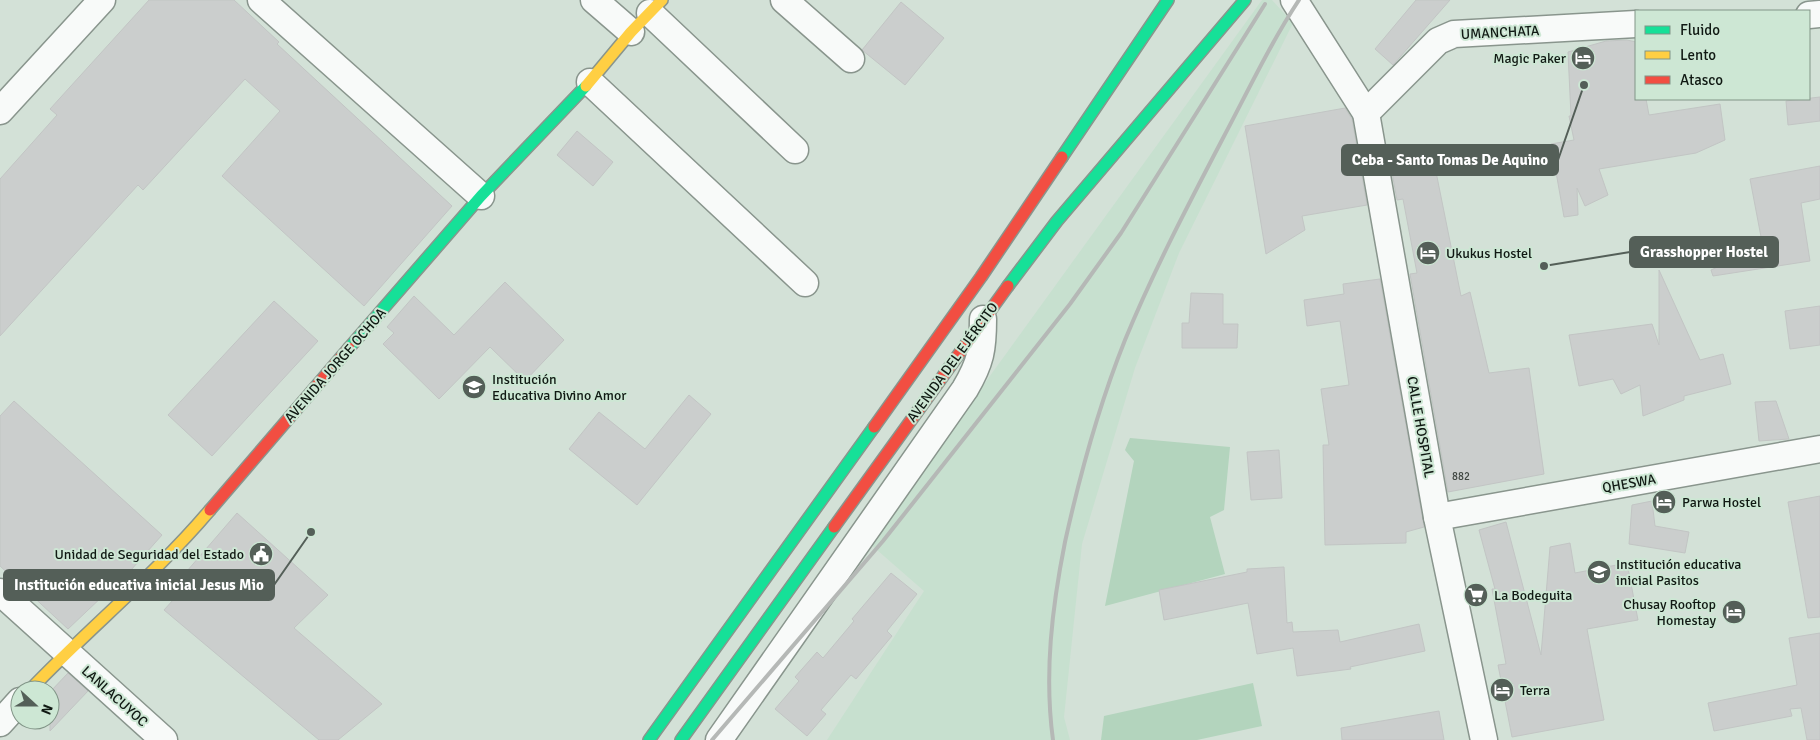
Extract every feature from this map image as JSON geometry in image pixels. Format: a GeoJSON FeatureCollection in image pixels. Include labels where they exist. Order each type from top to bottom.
{"type":"FeatureCollection","features":[{"type":"Feature","properties":{"kind":"main road","name":"AVENIDA DEL EJÉRCITO"},"geometry":{"type":"LineString","coordinates":[[649,740],[981,277],[1168,0]]}},
{"type":"Feature","properties":{"kind":"main road","name":"AVENIDA DEL EJÉRCITO"},"geometry":{"type":"LineString","coordinates":[[681,740],[983,319],[1057,222],[1139,122],[1245,0]]}},
{"type":"Feature","properties":{"kind":"main road","name":"AVENIDA JORGE OCHOA"},"geometry":{"type":"LineString","coordinates":[[39,680],[67,651],[183,542],[368,325],[482,196],[590,82],[631,32],[656,7]]}},
{"type":"Feature","properties":{"kind":"street"},"geometry":{"type":"LineString","coordinates":[[260,0],[482,196]]}},
{"type":"Feature","properties":{"kind":"street"},"geometry":{"type":"LineString","coordinates":[[594,0],[631,32]]}},
{"type":"Feature","properties":{"kind":"street"},"geometry":{"type":"LineString","coordinates":[[784,0],[851,59]]}},
{"type":"Feature","properties":{"kind":"street"},"geometry":{"type":"LineString","coordinates":[[1294,0],[1366,113]]}},
{"type":"Feature","properties":{"kind":"street"},"geometry":{"type":"LineString","coordinates":[[0,111],[88,5]]}},
{"type":"Feature","properties":{"kind":"street"},"geometry":{"type":"LineString","coordinates":[[656,7],[795,150]]}},
{"type":"Feature","properties":{"kind":"street","name":"UMANCHATA"},"geometry":{"type":"LineString","coordinates":[[1366,113],[1432,46],[1438,41],[1454,34],[1635,24]]}},
{"type":"Feature","properties":{"kind":"street"},"geometry":{"type":"LineString","coordinates":[[590,82],[805,283]]}},
{"type":"Feature","properties":{"kind":"street","name":"CALLE HOSPITAL"},"geometry":{"type":"LineString","coordinates":[[1366,113],[1437,517],[1484,740]]}},
{"type":"Feature","properties":{"kind":"street"},"geometry":{"type":"LineString","coordinates":[[719,740],[965,389],[980,359],[983,346],[983,319]]}},
{"type":"Feature","properties":{"kind":"street","name":"QHESWA"},"geometry":{"type":"LineString","coordinates":[[1437,517],[1820,449]]}},
{"type":"Feature","properties":{"kind":"street","name":"LANLACUYOC"},"geometry":{"type":"LineString","coordinates":[[0,592],[164,740]]}},
{"type":"Feature","properties":{"kind":"street"},"geometry":{"type":"LineString","coordinates":[[0,723],[10,712]]}},
{"type":"Feature","properties":{"kind":"shaded area"},"geometry":{"type":"Polygon","coordinates":[[[1262,0],[1272,0],[1293,23],[1179,253],[1135,368],[1082,544],[1064,717],[1070,740],[827,740],[924,591],[869,543],[1262,0]]]}},
{"type":"Feature","properties":{"kind":"shaded area"},"geometry":{"type":"Polygon","coordinates":[[[1130,438],[1230,447],[1224,510],[1210,517],[1225,574],[1105,606],[1134,461],[1125,450],[1130,438]]]}},
{"type":"Feature","properties":{"kind":"shaded area"},"geometry":{"type":"Polygon","coordinates":[[[1253,683],[1262,726],[1197,740],[1101,740],[1104,716],[1253,683]]]}},
{"type":"Feature","properties":{"kind":"building"},"geometry":{"type":"Polygon","coordinates":[[[149,0],[234,0],[279,42],[277,44],[452,206],[364,306],[222,176],[280,111],[245,79],[143,190],[138,185],[0,336],[0,179],[57,115],[50,109],[149,0]]]}},
{"type":"Feature","properties":{"kind":"building"},"geometry":{"type":"Polygon","coordinates":[[[1416,0],[1450,0],[1393,65],[1375,49],[1416,0]]]}},
{"type":"Feature","properties":{"kind":"building"},"geometry":{"type":"Polygon","coordinates":[[[901,2],[944,38],[905,85],[862,50],[901,2]]]}},
{"type":"Feature","properties":{"kind":"building"},"geometry":{"type":"Polygon","coordinates":[[[1627,40],[1635,42],[1635,100],[1646,100],[1649,115],[1720,104],[1725,140],[1696,153],[1599,169],[1608,195],[1585,206],[1577,188],[1578,215],[1564,217],[1551,144],[1574,140],[1569,116],[1571,116],[1568,52],[1606,41],[1627,40]]]}},
{"type":"Feature","properties":{"kind":"building"},"geometry":{"type":"Polygon","coordinates":[[[1820,97],[1820,121],[1788,125],[1786,101],[1810,100],[1810,98],[1820,97]]]}},
{"type":"Feature","properties":{"kind":"building"},"geometry":{"type":"Polygon","coordinates":[[[1345,108],[1352,119],[1367,205],[1302,216],[1305,230],[1266,254],[1245,126],[1345,108]]]}},
{"type":"Feature","properties":{"kind":"building"},"geometry":{"type":"Polygon","coordinates":[[[577,131],[613,162],[593,186],[557,155],[577,131]]]}},
{"type":"Feature","properties":{"kind":"building"},"geometry":{"type":"Polygon","coordinates":[[[1431,147],[1461,296],[1470,292],[1489,373],[1529,368],[1544,474],[1448,492],[1410,274],[1417,273],[1403,199],[1397,200],[1389,156],[1431,147]]]}},
{"type":"Feature","properties":{"kind":"building"},"geometry":{"type":"Polygon","coordinates":[[[1820,166],[1820,199],[1801,203],[1810,261],[1713,276],[1711,270],[1770,242],[1762,242],[1750,179],[1820,166]]]}},
{"type":"Feature","properties":{"kind":"building"},"geometry":{"type":"Polygon","coordinates":[[[1659,270],[1700,360],[1723,354],[1731,384],[1684,396],[1684,400],[1643,416],[1640,385],[1621,394],[1613,379],[1579,386],[1569,335],[1652,324],[1659,345],[1659,270]]]}},
{"type":"Feature","properties":{"kind":"building"},"geometry":{"type":"Polygon","coordinates":[[[1380,279],[1424,527],[1406,532],[1406,543],[1325,545],[1323,445],[1329,445],[1321,389],[1349,385],[1340,321],[1307,326],[1304,300],[1344,294],[1343,284],[1380,279]]]}},
{"type":"Feature","properties":{"kind":"building"},"geometry":{"type":"Polygon","coordinates":[[[505,282],[564,340],[525,381],[490,347],[439,399],[383,344],[394,333],[387,327],[414,296],[454,335],[505,282]]]}},
{"type":"Feature","properties":{"kind":"building"},"geometry":{"type":"Polygon","coordinates":[[[1191,293],[1223,294],[1223,324],[1238,324],[1237,348],[1182,348],[1182,323],[1189,323],[1191,293]]]}},
{"type":"Feature","properties":{"kind":"building"},"geometry":{"type":"Polygon","coordinates":[[[274,301],[318,341],[212,456],[168,415],[274,301]]]}},
{"type":"Feature","properties":{"kind":"building"},"geometry":{"type":"Polygon","coordinates":[[[1820,306],[1820,345],[1790,349],[1785,311],[1820,306]]]}},
{"type":"Feature","properties":{"kind":"building"},"geometry":{"type":"Polygon","coordinates":[[[689,395],[711,414],[637,505],[569,449],[599,412],[645,449],[689,395]]]}},
{"type":"Feature","properties":{"kind":"building"},"geometry":{"type":"Polygon","coordinates":[[[14,401],[162,535],[130,571],[128,569],[68,629],[0,566],[0,416],[14,401]]]}},
{"type":"Feature","properties":{"kind":"building"},"geometry":{"type":"Polygon","coordinates":[[[1776,401],[1789,439],[1759,441],[1755,402],[1776,401]]]}},
{"type":"Feature","properties":{"kind":"building"},"geometry":{"type":"Polygon","coordinates":[[[1279,450],[1282,498],[1251,500],[1247,452],[1279,450]]]}},
{"type":"Feature","properties":{"kind":"building"},"geometry":{"type":"Polygon","coordinates":[[[1820,496],[1820,617],[1808,618],[1788,502],[1820,496]]]}},
{"type":"Feature","properties":{"kind":"building"},"geometry":{"type":"Polygon","coordinates":[[[1652,501],[1655,526],[1689,532],[1685,553],[1629,544],[1632,505],[1652,501]]]}},
{"type":"Feature","properties":{"kind":"building"},"geometry":{"type":"Polygon","coordinates":[[[237,513],[328,595],[294,628],[382,704],[338,740],[319,740],[164,610],[193,578],[187,571],[237,513]]]}},
{"type":"Feature","properties":{"kind":"building"},"geometry":{"type":"Polygon","coordinates":[[[1506,522],[1541,655],[1550,547],[1570,543],[1575,573],[1627,563],[1638,620],[1587,629],[1604,720],[1512,737],[1498,665],[1506,664],[1492,589],[1495,589],[1479,530],[1506,522]]]}},
{"type":"Feature","properties":{"kind":"building"},"geometry":{"type":"Polygon","coordinates":[[[1284,567],[1287,623],[1292,622],[1293,632],[1338,630],[1340,642],[1419,624],[1425,651],[1350,667],[1351,669],[1297,676],[1293,648],[1257,654],[1248,603],[1164,620],[1159,590],[1247,572],[1247,569],[1284,567]]]}},
{"type":"Feature","properties":{"kind":"building"},"geometry":{"type":"Polygon","coordinates":[[[891,573],[917,594],[887,631],[892,636],[856,679],[851,675],[821,710],[826,714],[807,736],[775,709],[799,681],[795,677],[817,652],[823,658],[854,621],[852,619],[891,573]]]}},
{"type":"Feature","properties":{"kind":"building"},"geometry":{"type":"Polygon","coordinates":[[[1820,633],[1820,740],[1807,740],[1801,708],[1790,709],[1792,716],[1714,731],[1708,703],[1797,685],[1789,638],[1820,633]]]}},
{"type":"Feature","properties":{"kind":"building"},"geometry":{"type":"Polygon","coordinates":[[[68,673],[88,691],[60,720],[60,681],[68,673]]]}},
{"type":"Feature","properties":{"kind":"building"},"geometry":{"type":"Polygon","coordinates":[[[1439,711],[1444,740],[1342,740],[1341,728],[1439,711]]]}},
{"type":"Feature","properties":{"kind":"railway"},"geometry":{"type":"LineString","coordinates":[[1053,740],[1050,715],[1049,665],[1056,591],[1077,491],[1107,389],[1125,340],[1171,239],[1259,69],[1299,0]]}},
{"type":"Feature","properties":{"kind":"railway"},"geometry":{"type":"LineString","coordinates":[[712,740],[883,541],[1070,304],[1121,233],[1265,4]]}},
{"type":"Feature","properties":{"kind":"traffic: fast"},"geometry":{"type":"LineString","coordinates":[[1062,157],[1168,0]]}},
{"type":"Feature","properties":{"kind":"traffic: fast"},"geometry":{"type":"LineString","coordinates":[[1008,286],[1057,221],[1245,0]]}},
{"type":"Feature","properties":{"kind":"traffic: fast"},"geometry":{"type":"LineString","coordinates":[[349,348],[481,196],[586,86]]}},
{"type":"Feature","properties":{"kind":"traffic: fast"},"geometry":{"type":"LineString","coordinates":[[649,740],[874,427]]}},
{"type":"Feature","properties":{"kind":"traffic: fast"},"geometry":{"type":"LineString","coordinates":[[681,740],[834,527]]}},
{"type":"Feature","properties":{"kind":"traffic: slow"},"geometry":{"type":"LineString","coordinates":[[586,86],[631,32],[662,0]]}},
{"type":"Feature","properties":{"kind":"traffic: slow"},"geometry":{"type":"LineString","coordinates":[[40,680],[167,557],[210,510]]}},
{"type":"Feature","properties":{"kind":"traffic: jam"},"geometry":{"type":"LineString","coordinates":[[874,427],[981,277],[1062,157]]}},
{"type":"Feature","properties":{"kind":"traffic: jam"},"geometry":{"type":"LineString","coordinates":[[834,527],[1008,286]]}},
{"type":"Feature","properties":{"kind":"traffic: jam"},"geometry":{"type":"LineString","coordinates":[[210,510],[349,348]]}},
{"type":"Feature","properties":{"kind":"place","name":"Magic Paker"},"geometry":{"type":"Point","coordinates":[1583,58]}},
{"type":"Feature","properties":{"kind":"place","name":"Ceba - Santo Tomas De Aquino"},"geometry":{"type":"Point","coordinates":[1584,85]}},
{"type":"Feature","properties":{"kind":"place","name":"Ukukus Hostel"},"geometry":{"type":"Point","coordinates":[1428,253]}},
{"type":"Feature","properties":{"kind":"place","name":"Grasshopper Hostel"},"geometry":{"type":"Point","coordinates":[1544,266]}},
{"type":"Feature","properties":{"kind":"place","name":"Institución Educativa Divino Amor"},"geometry":{"type":"Point","coordinates":[474,387]}},
{"type":"Feature","properties":{"kind":"place","name":"Parwa Hostel"},"geometry":{"type":"Point","coordinates":[1664,502]}},
{"type":"Feature","properties":{"kind":"place","name":"Institución educativa inicial Jesus Mio"},"geometry":{"type":"Point","coordinates":[311,532]}},
{"type":"Feature","properties":{"kind":"place","name":"Unidad de Seguridad del Estado"},"geometry":{"type":"Point","coordinates":[261,554]}},
{"type":"Feature","properties":{"kind":"place","name":"Institución educativa inicial Pasitos"},"geometry":{"type":"Point","coordinates":[1599,572]}},
{"type":"Feature","properties":{"kind":"place","name":"La Bodeguita"},"geometry":{"type":"Point","coordinates":[1476,595]}},
{"type":"Feature","properties":{"kind":"place","name":"Chusay Rooftop Homestay"},"geometry":{"type":"Point","coordinates":[1734,612]}},
{"type":"Feature","properties":{"kind":"place","name":"Terra"},"geometry":{"type":"Point","coordinates":[1502,690]}}]}
